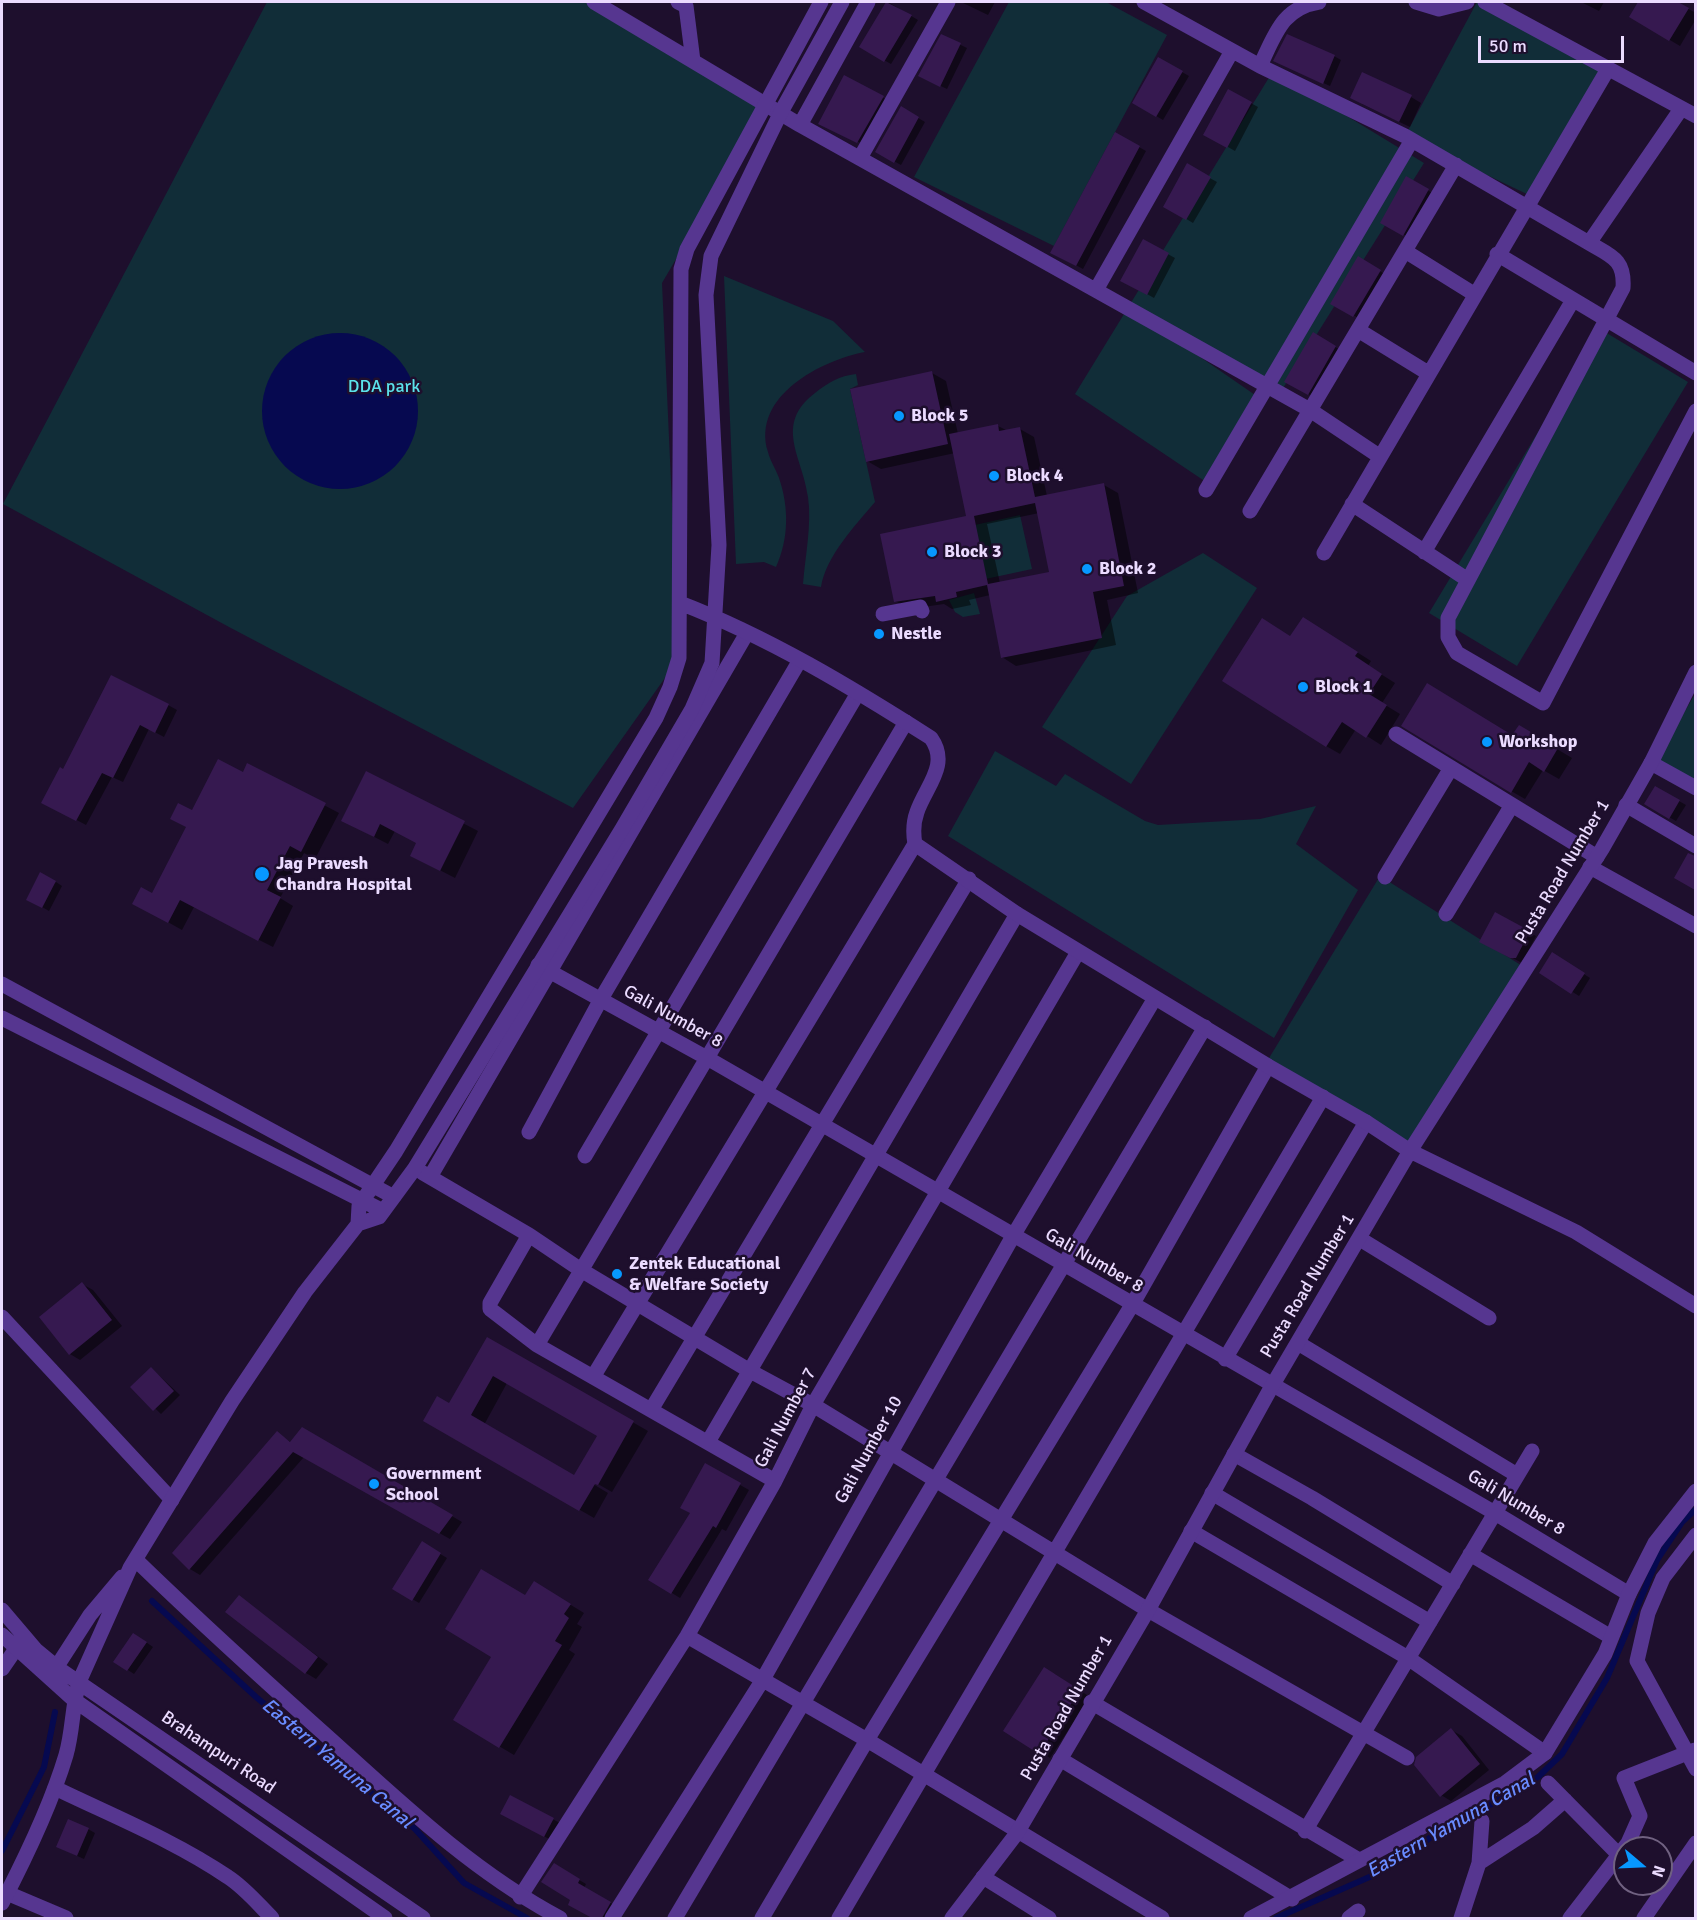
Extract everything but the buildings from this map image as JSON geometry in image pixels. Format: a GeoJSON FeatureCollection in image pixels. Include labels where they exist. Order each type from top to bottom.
{"type":"FeatureCollection","features":[{"type":"Feature","properties":{"kind":"street"},"geometry":{"type":"LineString","coordinates":[[594,2],[800,125],[1310,410],[1379,456]]}},
{"type":"Feature","properties":{"kind":"street"},"geometry":{"type":"LineString","coordinates":[[678,2],[686,6],[693,61]]}},
{"type":"Feature","properties":{"kind":"street"},"geometry":{"type":"LineString","coordinates":[[358,1224],[359,1206],[409,1131],[656,718],[670,687],[679,658],[681,269],[687,249],[821,2]]}},
{"type":"Feature","properties":{"kind":"street"},"geometry":{"type":"LineString","coordinates":[[430,1177],[544,968],[692,709],[712,663],[719,544],[706,295],[711,256],[781,112],[842,2]]}},
{"type":"Feature","properties":{"kind":"street"},"geometry":{"type":"LineString","coordinates":[[800,125],[868,2]]}},
{"type":"Feature","properties":{"kind":"street"},"geometry":{"type":"LineString","coordinates":[[860,158],[948,2]]}},
{"type":"Feature","properties":{"kind":"street"},"geometry":{"type":"LineString","coordinates":[[1144,2],[1260,66],[1412,140],[1614,258],[1624,272],[1623,288],[1617,304],[1607,318],[1448,618],[1448,637],[1457,653],[1544,703],[1695,411]]}},
{"type":"Feature","properties":{"kind":"street"},"geometry":{"type":"LineString","coordinates":[[1260,66],[1280,24],[1292,10],[1303,4],[1319,2]]}},
{"type":"Feature","properties":{"kind":"street"},"geometry":{"type":"LineString","coordinates":[[1416,2],[1439,9],[1467,2]]}},
{"type":"Feature","properties":{"kind":"street"},"geometry":{"type":"LineString","coordinates":[[1485,2],[1695,116]]}},
{"type":"Feature","properties":{"kind":"street"},"geometry":{"type":"LineString","coordinates":[[1096,290],[1232,51]]}},
{"type":"Feature","properties":{"kind":"street"},"geometry":{"type":"LineString","coordinates":[[1324,553],[1525,206],[1608,69]]}},
{"type":"Feature","properties":{"kind":"street"},"geometry":{"type":"LineString","coordinates":[[1589,243],[1681,109]]}},
{"type":"Feature","properties":{"kind":"street"},"geometry":{"type":"LineString","coordinates":[[1206,490],[1269,387],[1412,140]]}},
{"type":"Feature","properties":{"kind":"street"},"geometry":{"type":"LineString","coordinates":[[1250,511],[1456,165]]}},
{"type":"Feature","properties":{"kind":"street"},"geometry":{"type":"LineString","coordinates":[[1405,251],[1474,294]]}},
{"type":"Feature","properties":{"kind":"street"},"geometry":{"type":"LineString","coordinates":[[1497,254],[1607,318],[1695,373]]}},
{"type":"Feature","properties":{"kind":"street"},"geometry":{"type":"LineString","coordinates":[[1424,552],[1573,300]]}},
{"type":"Feature","properties":{"kind":"street"},"geometry":{"type":"LineString","coordinates":[[1358,330],[1428,373]]}},
{"type":"Feature","properties":{"kind":"street"},"geometry":{"type":"LineString","coordinates":[[1352,504],[1468,580]]}},
{"type":"Feature","properties":{"kind":"street"},"geometry":{"type":"LineString","coordinates":[[593,1377],[915,844],[913,829],[917,812],[937,774],[938,748],[931,738],[800,660],[715,616],[680,603]]}},
{"type":"Feature","properties":{"kind":"street"},"geometry":{"type":"LineString","coordinates":[[883,614],[920,607],[922,611]]}},
{"type":"Feature","properties":{"kind":"street"},"geometry":{"type":"LineString","coordinates":[[66,1918],[4,1898],[55,1788],[72,1730],[74,1700],[79,1682],[133,1564],[232,1401],[300,1301],[358,1224],[379,1216],[415,1168],[544,968],[747,633]]}},
{"type":"Feature","properties":{"kind":"street"},"geometry":{"type":"LineString","coordinates":[[529,1132],[601,999],[800,660]]}},
{"type":"Feature","properties":{"kind":"street","name":"Pusta Road Number 1"},"geometry":{"type":"LineString","coordinates":[[952,1918],[1017,1833],[1091,1702],[1148,1610],[1272,1386],[1410,1151],[1593,862],[1650,763],[1695,672]]}},
{"type":"Feature","properties":{"kind":"street"},"geometry":{"type":"LineString","coordinates":[[585,1156],[858,693]]}},
{"type":"Feature","properties":{"kind":"street"},"geometry":{"type":"LineString","coordinates":[[537,1345],[906,722]]}},
{"type":"Feature","properties":{"kind":"street"},"geometry":{"type":"LineString","coordinates":[[1396,734],[1512,805],[1593,862],[1695,926]]}},
{"type":"Feature","properties":{"kind":"street"},"geometry":{"type":"LineString","coordinates":[[1650,763],[1695,788]]}},
{"type":"Feature","properties":{"kind":"street"},"geometry":{"type":"LineString","coordinates":[[1385,877],[1451,768]]}},
{"type":"Feature","properties":{"kind":"street"},"geometry":{"type":"LineString","coordinates":[[1446,914],[1512,805]]}},
{"type":"Feature","properties":{"kind":"street"},"geometry":{"type":"LineString","coordinates":[[1626,805],[1695,846]]}},
{"type":"Feature","properties":{"kind":"street"},"geometry":{"type":"LineString","coordinates":[[915,844],[1017,914],[1078,952],[1366,1122],[1410,1151],[1576,1232],[1695,1305]]}},
{"type":"Feature","properties":{"kind":"street"},"geometry":{"type":"LineString","coordinates":[[651,1410],[969,879]]}},
{"type":"Feature","properties":{"kind":"street"},"geometry":{"type":"LineString","coordinates":[[708,1442],[1017,914]]}},
{"type":"Feature","properties":{"kind":"street","name":"Gali Number 7"},"geometry":{"type":"LineString","coordinates":[[520,1897],[687,1636],[775,1481],[813,1405],[1078,952]]}},
{"type":"Feature","properties":{"kind":"street","name":"Gali Number 8"},"geometry":{"type":"LineString","coordinates":[[544,968],[766,1092],[1495,1513],[1629,1594]]}},
{"type":"Feature","properties":{"kind":"street"},"geometry":{"type":"LineString","coordinates":[[2,984],[394,1197]]}},
{"type":"Feature","properties":{"kind":"street","name":"Gali Number 10"},"geometry":{"type":"LineString","coordinates":[[612,1918],[762,1681],[1013,1236],[1155,998]]}},
{"type":"Feature","properties":{"kind":"street"},"geometry":{"type":"LineString","coordinates":[[2,1018],[383,1211]]}},
{"type":"Feature","properties":{"kind":"street"},"geometry":{"type":"LineString","coordinates":[[675,1918],[1205,1027]]}},
{"type":"Feature","properties":{"kind":"street"},"geometry":{"type":"LineString","coordinates":[[762,1918],[867,1740],[1132,1305],[1268,1066]]}},
{"type":"Feature","properties":{"kind":"street"},"geometry":{"type":"LineString","coordinates":[[839,1918],[1323,1097]]}},
{"type":"Feature","properties":{"kind":"street"},"geometry":{"type":"LineString","coordinates":[[1226,1359],[1366,1122]]}},
{"type":"Feature","properties":{"kind":"street"},"geometry":{"type":"LineString","coordinates":[[415,1168],[530,1234],[581,1270],[750,1371],[813,1405],[1148,1610],[1407,1758]]}},
{"type":"Feature","properties":{"kind":"street"},"geometry":{"type":"LineString","coordinates":[[530,1234],[489,1305],[490,1309],[537,1345],[775,1481]]}},
{"type":"Feature","properties":{"kind":"street"},"geometry":{"type":"LineString","coordinates":[[1360,1239],[1488,1318]]}},
{"type":"Feature","properties":{"kind":"street"},"geometry":{"type":"LineString","coordinates":[[2,1317],[172,1500]]}},
{"type":"Feature","properties":{"kind":"street"},"geometry":{"type":"LineString","coordinates":[[1298,1343],[1518,1475]]}},
{"type":"Feature","properties":{"kind":"street"},"geometry":{"type":"LineString","coordinates":[[1305,1831],[1532,1451]]}},
{"type":"Feature","properties":{"kind":"street"},"geometry":{"type":"LineString","coordinates":[[1234,1454],[1312,1498],[1453,1584]]}},
{"type":"Feature","properties":{"kind":"street"},"geometry":{"type":"LineString","coordinates":[[1251,1918],[1292,1899],[1359,1860],[1505,1783],[1545,1753],[1579,1699],[1655,1543],[1695,1491]]}},
{"type":"Feature","properties":{"kind":"street"},"geometry":{"type":"LineString","coordinates":[[1212,1493],[1430,1622]]}},
{"type":"Feature","properties":{"kind":"street"},"geometry":{"type":"LineString","coordinates":[[1191,1531],[1408,1658],[1545,1753]]}},
{"type":"Feature","properties":{"kind":"street"},"geometry":{"type":"LineString","coordinates":[[1695,1535],[1663,1578],[1648,1613],[1637,1661],[1691,1752],[1695,1769]]}},
{"type":"Feature","properties":{"kind":"street"},"geometry":{"type":"LineString","coordinates":[[1470,1554],[1611,1637]]}},
{"type":"Feature","properties":{"kind":"street"},"geometry":{"type":"LineString","coordinates":[[53,1672],[90,1615],[133,1564]]}},
{"type":"Feature","properties":{"kind":"street"},"geometry":{"type":"LineString","coordinates":[[133,1564],[368,1773],[476,1865],[520,1897],[560,1918]]}},
{"type":"Feature","properties":{"kind":"street","name":"Brahampuri Road"},"geometry":{"type":"LineString","coordinates":[[2,1610],[20,1643]]}},
{"type":"Feature","properties":{"kind":"street","name":"Brahampuri Road"},"geometry":{"type":"LineString","coordinates":[[2,1635],[20,1643],[53,1672],[74,1700],[385,1918]]}},
{"type":"Feature","properties":{"kind":"street"},"geometry":{"type":"LineString","coordinates":[[687,1636],[867,1740],[922,1776],[1162,1918]]}},
{"type":"Feature","properties":{"kind":"street"},"geometry":{"type":"LineString","coordinates":[[2,1669],[20,1643]]}},
{"type":"Feature","properties":{"kind":"street","name":"Brahampuri Road"},"geometry":{"type":"LineString","coordinates":[[53,1672],[79,1682],[423,1918]]}},
{"type":"Feature","properties":{"kind":"street"},"geometry":{"type":"LineString","coordinates":[[1091,1702],[1305,1831],[1359,1860]]}},
{"type":"Feature","properties":{"kind":"street"},"geometry":{"type":"LineString","coordinates":[[1631,1836],[1640,1816],[1624,1778],[1691,1752]]}},
{"type":"Feature","properties":{"kind":"street"},"geometry":{"type":"LineString","coordinates":[[1060,1759],[1292,1899]]}},
{"type":"Feature","properties":{"kind":"street"},"geometry":{"type":"LineString","coordinates":[[1548,1783],[1613,1849]]}},
{"type":"Feature","properties":{"kind":"street"},"geometry":{"type":"LineString","coordinates":[[55,1788],[156,1836],[228,1877],[251,1895],[272,1918]]}},
{"type":"Feature","properties":{"kind":"street"},"geometry":{"type":"LineString","coordinates":[[1479,1863],[1533,1828],[1565,1800]]}},
{"type":"Feature","properties":{"kind":"street"},"geometry":{"type":"LineString","coordinates":[[1461,1918],[1479,1863],[1482,1821]]}},
{"type":"Feature","properties":{"kind":"street"},"geometry":{"type":"LineString","coordinates":[[1644,1918],[1695,1843]]}},
{"type":"Feature","properties":{"kind":"street"},"geometry":{"type":"LineString","coordinates":[[1570,1918],[1613,1863]]}},
{"type":"Feature","properties":{"kind":"street"},"geometry":{"type":"LineString","coordinates":[[983,1877],[1049,1918]]}},
{"type":"Feature","properties":{"kind":"green space","name":"DDA park"},"geometry":{"type":"Polygon","coordinates":[[[267,2],[589,2],[767,104],[662,283],[679,658],[573,808],[229,627],[3,504],[267,2]]]}},
{"type":"Feature","properties":{"kind":"green space"},"geometry":{"type":"Polygon","coordinates":[[[1009,2],[1106,2],[1167,35],[1054,246],[914,177],[1009,2]]]}},
{"type":"Feature","properties":{"kind":"green space"},"geometry":{"type":"Polygon","coordinates":[[[1477,2],[1485,2],[1608,69],[1531,196],[1405,136],[1477,2]]]}},
{"type":"Feature","properties":{"kind":"green space"},"geometry":{"type":"Polygon","coordinates":[[[1273,71],[1424,163],[1280,393],[1138,314],[1258,397],[1206,482],[1075,394],[1273,71]]]}},
{"type":"Feature","properties":{"kind":"green space"},"geometry":{"type":"Polygon","coordinates":[[[724,276],[833,321],[865,352],[829,363],[811,372],[780,398],[770,414],[766,432],[768,452],[779,478],[786,512],[783,545],[776,567],[764,562],[736,564],[724,276]]]}},
{"type":"Feature","properties":{"kind":"green space"},"geometry":{"type":"Polygon","coordinates":[[[1600,329],[1688,382],[1517,666],[1429,613],[1600,329]]]}},
{"type":"Feature","properties":{"kind":"green space"},"geometry":{"type":"Polygon","coordinates":[[[856,374],[858,385],[850,389],[875,502],[835,553],[821,587],[803,584],[809,507],[794,442],[795,417],[802,405],[820,389],[839,378],[856,374]]]}},
{"type":"Feature","properties":{"kind":"green space"},"geometry":{"type":"Polygon","coordinates":[[[1020,515],[1032,569],[981,580],[970,526],[1020,515]]]}},
{"type":"Feature","properties":{"kind":"green space"},"geometry":{"type":"Polygon","coordinates":[[[1203,553],[1257,588],[1131,784],[1042,727],[1127,596],[1203,553]]]}},
{"type":"Feature","properties":{"kind":"green space"},"geometry":{"type":"Polygon","coordinates":[[[974,593],[980,614],[963,617],[955,612],[949,600],[974,593]]]}},
{"type":"Feature","properties":{"kind":"green space"},"geometry":{"type":"Polygon","coordinates":[[[1695,694],[1695,784],[1656,760],[1695,694]]]}},
{"type":"Feature","properties":{"kind":"green space"},"geometry":{"type":"Polygon","coordinates":[[[995,751],[1056,786],[1065,774],[1145,821],[1158,825],[1260,819],[1316,806],[1296,844],[1358,890],[1274,1038],[948,836],[995,751]]]}},
{"type":"Feature","properties":{"kind":"green space"},"geometry":{"type":"Polygon","coordinates":[[[1380,876],[1527,969],[1406,1150],[1266,1063],[1380,876]]]}},
{"type":"Feature","properties":{"kind":"shaded area"},"geometry":{"type":"Polygon","coordinates":[[[340,333],[355,334],[370,339],[395,356],[412,381],[417,396],[417,426],[412,441],[395,466],[370,483],[355,488],[340,489],[325,488],[310,483],[285,466],[268,441],[263,426],[262,411],[263,396],[268,381],[285,356],[310,339],[325,334],[340,333]]]}},
{"type":"Feature","properties":{"kind":"waterway","name":"Eastern Yamuna Canal"},"geometry":{"type":"LineString","coordinates":[[1276,1918],[1374,1875],[1402,1859],[1439,1831],[1538,1777],[1562,1754],[1607,1678],[1657,1560],[1682,1522],[1696,1509]]}},
{"type":"Feature","properties":{"kind":"waterway","name":"Eastern Yamuna Canal"},"geometry":{"type":"LineString","coordinates":[[152,1601],[256,1697],[415,1829],[464,1883],[527,1918]]}},
{"type":"Feature","properties":{"kind":"waterway"},"geometry":{"type":"LineString","coordinates":[[2,1851],[44,1767],[55,1712]]}},
{"type":"Feature","properties":{"kind":"place","name":"Block 5"},"geometry":{"type":"Point","coordinates":[899,416]}},
{"type":"Feature","properties":{"kind":"place","name":"Block 4"},"geometry":{"type":"Point","coordinates":[994,476]}},
{"type":"Feature","properties":{"kind":"place","name":"Block 3"},"geometry":{"type":"Point","coordinates":[932,552]}},
{"type":"Feature","properties":{"kind":"place","name":"Block 2"},"geometry":{"type":"Point","coordinates":[1087,569]}},
{"type":"Feature","properties":{"kind":"place","name":"Nestle"},"geometry":{"type":"Point","coordinates":[879,634]}},
{"type":"Feature","properties":{"kind":"place","name":"Block 1"},"geometry":{"type":"Point","coordinates":[1303,687]}},
{"type":"Feature","properties":{"kind":"place","name":"Workshop"},"geometry":{"type":"Point","coordinates":[1487,742]}},
{"type":"Feature","properties":{"kind":"place","name":"Jag Pravesh Chandra Hospital"},"geometry":{"type":"Point","coordinates":[262,874]}},
{"type":"Feature","properties":{"kind":"place","name":"Zentek Educational & Welfare Society"},"geometry":{"type":"Point","coordinates":[617,1274]}},
{"type":"Feature","properties":{"kind":"place","name":"Government School"},"geometry":{"type":"Point","coordinates":[374,1484]}}]}
